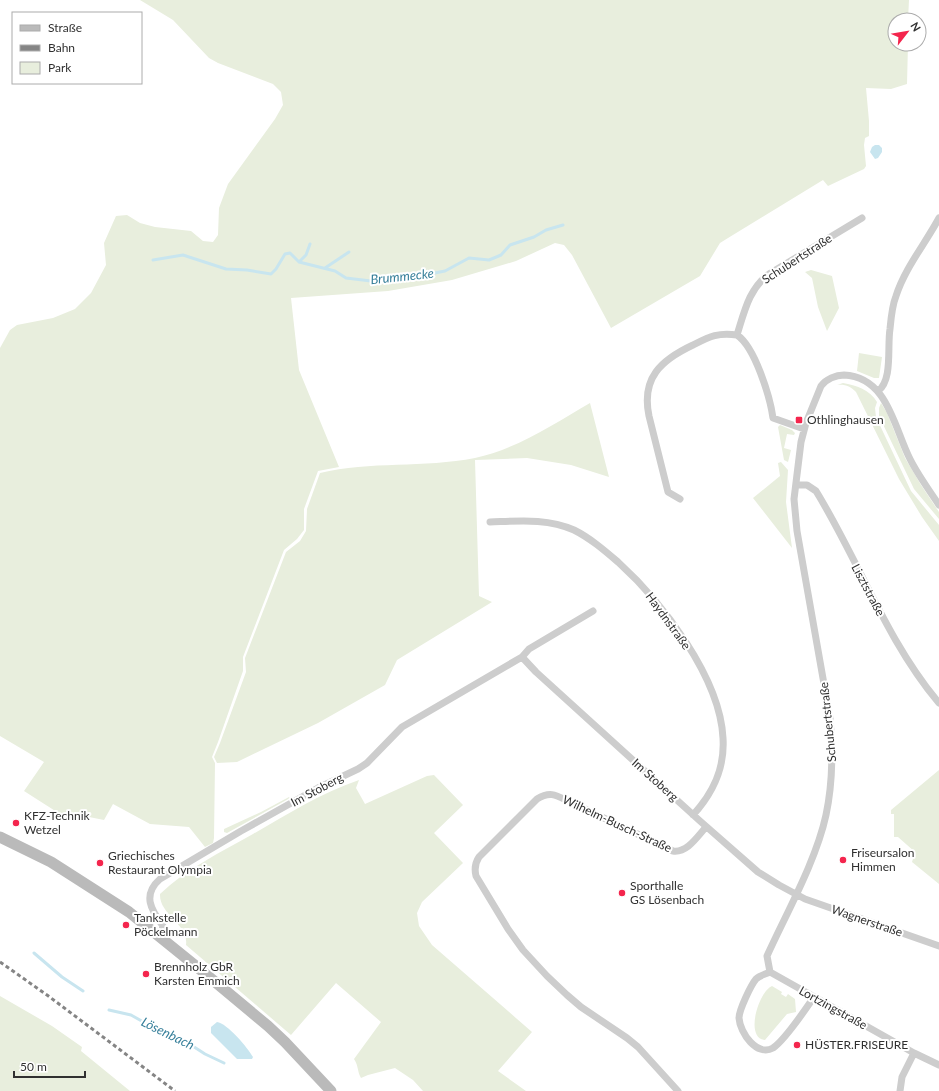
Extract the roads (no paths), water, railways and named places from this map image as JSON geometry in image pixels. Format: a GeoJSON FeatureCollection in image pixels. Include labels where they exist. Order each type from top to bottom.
{"type":"FeatureCollection","features":[{"type":"Feature","properties":{"kind":"main road"},"geometry":{"type":"LineString","coordinates":[[0,837],[51,862],[129,912],[268,1026],[332,1091]]}},
{"type":"Feature","properties":{"kind":"street","name":"Schubertstraße"},"geometry":{"type":"LineString","coordinates":[[737,335],[749,300],[754,289],[760,282],[769,274],[862,218]]}},
{"type":"Feature","properties":{"kind":"street"},"geometry":{"type":"LineString","coordinates":[[939,218],[904,278],[895,297],[889,336],[887,376],[884,384],[878,391],[891,411],[910,460],[939,505]]}},
{"type":"Feature","properties":{"kind":"street"},"geometry":{"type":"LineString","coordinates":[[680,498],[668,492],[647,408],[647,392],[655,373],[664,362],[682,350],[716,334],[722,333],[737,335],[746,343],[757,365],[765,386],[773,418],[804,429]]}},
{"type":"Feature","properties":{"kind":"street","name":"Schubertstraße"},"geometry":{"type":"LineString","coordinates":[[770,972],[767,956],[815,850],[826,816],[833,768],[833,748],[826,694],[797,531],[794,499],[800,446],[804,429],[821,386],[827,380],[839,375],[848,376],[864,381],[878,391]]}},
{"type":"Feature","properties":{"kind":"street","name":"Lisztstraße"},"geometry":{"type":"LineString","coordinates":[[796,485],[806,485],[816,491],[893,635],[939,703]]}},
{"type":"Feature","properties":{"kind":"street","name":"Haydnstraße"},"geometry":{"type":"LineString","coordinates":[[490,522],[530,520],[550,522],[574,530],[588,538],[611,556],[640,583],[656,601],[682,636],[700,667],[714,697],[721,721],[723,739],[721,764],[714,786],[705,802],[693,815]]}},
{"type":"Feature","properties":{"kind":"street","name":"Im Stoberg"},"geometry":{"type":"LineString","coordinates":[[158,936],[163,926],[154,914],[150,902],[153,887],[160,879],[318,788],[358,769],[367,763],[402,726],[522,658],[528,648],[593,611]]}},
{"type":"Feature","properties":{"kind":"street","name":"Im Stoberg"},"geometry":{"type":"LineString","coordinates":[[522,658],[706,827],[758,872],[795,894]]}},
{"type":"Feature","properties":{"kind":"street","name":"Wilhelm-Busch-Straße"},"geometry":{"type":"LineString","coordinates":[[678,1091],[638,1047],[567,995],[531,959],[508,929],[476,876],[474,869],[476,861],[479,857],[537,799],[548,794],[555,795],[673,851],[678,852],[684,849],[706,827]]}},
{"type":"Feature","properties":{"kind":"street","name":"Wagnerstraße"},"geometry":{"type":"LineString","coordinates":[[795,894],[814,903],[939,946]]}},
{"type":"Feature","properties":{"kind":"street"},"geometry":{"type":"LineString","coordinates":[[770,972],[759,976],[755,980],[739,1016],[740,1024],[745,1034],[755,1047],[767,1050],[780,1042],[814,997]]}},
{"type":"Feature","properties":{"kind":"street","name":"Lortzingstraße"},"geometry":{"type":"LineString","coordinates":[[770,972],[914,1053],[939,1065]]}},
{"type":"Feature","properties":{"kind":"street"},"geometry":{"type":"LineString","coordinates":[[900,1091],[902,1077],[914,1053]]}},
{"type":"Feature","properties":{"kind":"water"},"geometry":{"type":"Polygon","coordinates":[[[879,145],[882,148],[882,152],[878,158],[875,159],[870,152],[872,147],[879,145]]]}},
{"type":"Feature","properties":{"kind":"water"},"geometry":{"type":"Polygon","coordinates":[[[217,1022],[221,1023],[237,1036],[253,1057],[252,1059],[237,1059],[211,1033],[211,1027],[217,1022]]]}},
{"type":"Feature","properties":{"kind":"waterway","name":"Brummecke"},"geometry":{"type":"LineString","coordinates":[[153,260],[183,255],[226,269],[247,270],[271,274],[276,269],[285,254],[290,253],[299,262],[335,271],[346,278],[371,281],[409,278],[445,271],[469,258],[489,260],[501,255],[510,245],[534,237],[546,230],[563,225]]}},
{"type":"Feature","properties":{"kind":"waterway"},"geometry":{"type":"LineString","coordinates":[[299,262],[306,255],[310,244]]}},
{"type":"Feature","properties":{"kind":"waterway"},"geometry":{"type":"LineString","coordinates":[[325,268],[349,252]]}},
{"type":"Feature","properties":{"kind":"waterway","name":"Lösenbach"},"geometry":{"type":"LineString","coordinates":[[34,953],[62,977],[83,991]]}},
{"type":"Feature","properties":{"kind":"waterway","name":"Lösenbach"},"geometry":{"type":"LineString","coordinates":[[109,1010],[131,1015],[168,1036],[188,1043],[205,1054],[224,1063]]}},
{"type":"Feature","properties":{"kind":"railway"},"geometry":{"type":"LineString","coordinates":[[0,962],[47,995],[175,1091]]}},
{"type":"Feature","properties":{"kind":"place","name":"Othlinghausen"},"geometry":{"type":"Point","coordinates":[799,420]}},
{"type":"Feature","properties":{"kind":"place","name":"KFZ-Technik Wetzel"},"geometry":{"type":"Point","coordinates":[16,823]}},
{"type":"Feature","properties":{"kind":"place","name":"Friseursalon Himmen"},"geometry":{"type":"Point","coordinates":[843,860]}},
{"type":"Feature","properties":{"kind":"place","name":"Griechisches Restaurant Olympia"},"geometry":{"type":"Point","coordinates":[100,863]}},
{"type":"Feature","properties":{"kind":"place","name":"Sporthalle GS Lösenbach"},"geometry":{"type":"Point","coordinates":[622,893]}},
{"type":"Feature","properties":{"kind":"place","name":"Tankstelle Pöckelmann"},"geometry":{"type":"Point","coordinates":[126,925]}},
{"type":"Feature","properties":{"kind":"place","name":"Brennholz GbR Karsten Emmich"},"geometry":{"type":"Point","coordinates":[146,974]}},
{"type":"Feature","properties":{"kind":"place","name":"HÜSTER.FRISEURE"},"geometry":{"type":"Point","coordinates":[797,1045]}}]}
